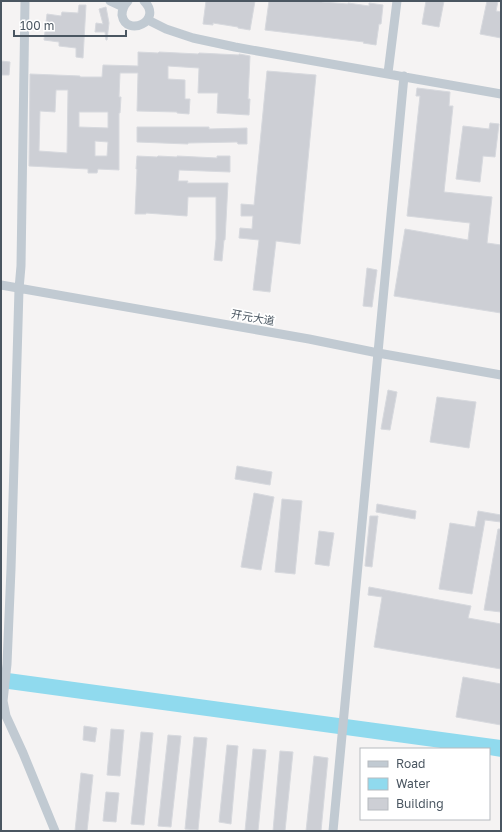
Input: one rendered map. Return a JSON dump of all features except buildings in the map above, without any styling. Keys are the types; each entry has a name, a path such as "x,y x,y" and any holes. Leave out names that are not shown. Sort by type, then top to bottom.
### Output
{"street":[{"path":"25,1 21,266 19,289 11,569 7,664 3,701 6,716 55,831"},
{"path":"110,1 126,4 122,12 123,18 130,25 135,26 140,26 148,20 150,15 147,4 144,1"},
{"path":"388,73 397,1"},
{"path":"148,20 166,29 193,38 501,94"},
{"path":"333,831 404,76"},
{"name":"开元大道","path":"1,285 310,339 501,375"}],"water":[{"path":"1,672 501,740 501,757 490,755 490,748 441,748 1,688"}]}
